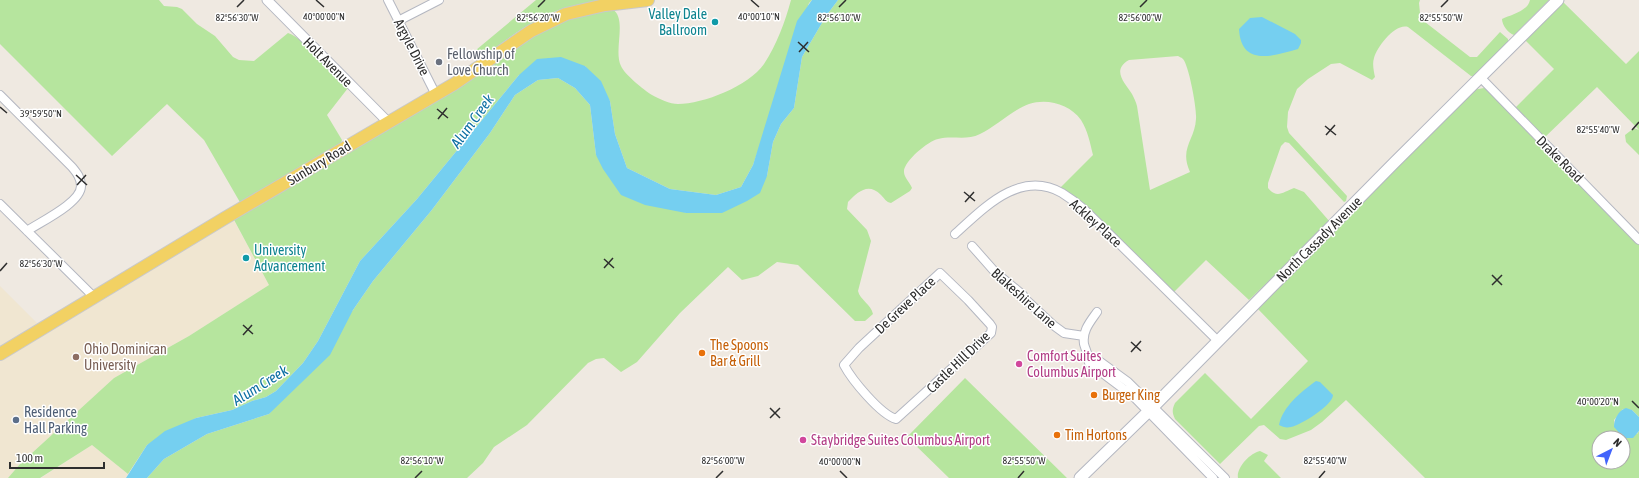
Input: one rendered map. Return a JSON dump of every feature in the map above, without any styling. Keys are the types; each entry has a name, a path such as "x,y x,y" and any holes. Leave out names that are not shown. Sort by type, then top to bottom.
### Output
{"main road":[{"name":"Sunbury Road","path":"0,354 436,95 530,31 566,14 605,5 648,0"},
{"name":"North Cassady Avenue","path":"1080,478 1150,410 1558,0"}],"street":[{"name":"Holt Avenue","path":"267,0 389,123"},
{"name":"Argyle Drive","path":"388,0 436,95"},
{"path":"398,21 439,0"},
{"name":"Drake Road","path":"1481,78 1639,240"},
{"path":"0,95 72,167 79,176 81,188 78,197 71,203 27,230"},
{"name":"Ackley Place","path":"955,234 1002,195 1024,186 1046,187 1062,193 1085,210 1218,340"},
{"path":"0,204 94,297"},
{"name":"Blakeshire Lane","path":"972,246 995,272 1023,295 1024,298 1053,325 1067,335 1084,336"},
{"name":"De Greve Place","path":"896,419 887,415 850,376 844,365 859,348 940,274 968,300"},
{"name":"Castle Hill Drive","path":"896,419 991,333 992,327 990,324 968,300"},
{"path":"1097,312 1086,328 1084,336 1084,345 1089,357 1089,363 1150,410 1223,477"},
{"path":"1150,410 1213,478"}],"shaded area":[{"name":"Ohio Dominican University","path":"231,215 269,285 189,336 114,378 20,464 8,478 0,478 0,286 37,323"},
{"path":"92,445 128,474 126,478 41,478"}],"green space":[{"path":"0,0 159,0 164,6 182,9 197,24 215,36 233,57 239,60 254,61 288,33 303,42 348,88 327,115 342,140 341,143 241,204 204,140 167,104 112,156 0,44"},
{"path":"536,0 610,0 581,4 563,8 551,13 526,26 481,58 476,50"},
{"path":"791,0 812,0 809,3 753,165 741,187 716,195 670,189 627,168 615,134 610,101 585,66 519,75 417,199 360,261 318,341 303,363 276,391 266,397 252,401 232,410 196,418 147,445 128,474 92,445 40,478 8,478 20,464 114,378 189,336 269,285 233,218 540,31 565,19 612,9 617,13 619,19 620,27 618,52 623,69 635,82 652,95 668,102 678,104 700,101 725,92 748,80 757,72 764,64 777,41"},
{"path":"838,0 1420,0 1420,13 1425,22 1470,57 1477,57 1500,32 1508,39 1508,42 1475,76 1471,76 1408,27 1403,27 1392,32 1376,53 1373,60 1375,77 1372,80 1340,63 1331,64 1308,79 1297,89 1288,112 1287,127 1289,133 1347,196 1346,201 1344,202 1289,143 1285,142 1281,146 1268,183 1268,188 1277,194 1294,188 1304,192 1330,222 1249,300 1206,260 1174,292 1080,200 1060,188 1093,155 1088,137 1081,120 1071,110 1064,106 1050,102 1036,102 1023,106 986,131 975,136 964,138 943,138 928,144 917,152 907,163 905,168 905,176 912,188 910,191 891,203 872,189 859,192 848,202 847,209 867,230 871,241 858,291 870,307 873,314 865,321 855,321 798,265 777,262 758,276 742,280 728,267 680,313 637,362 621,372 604,358 596,359 588,363 527,425 494,447 483,463 467,478 147,478 164,459 207,434 269,414 353,310 373,281 431,211 490,133 515,95 538,80 558,78 575,88 590,105 596,155 686,213 767,176 773,142 781,124 794,108 802,57 826,16","holes":["1178,56 1183,59 1188,70 1195,106 1195,126 1188,144 1186,157 1190,172 1150,190 1136,102 1123,81 1120,72 1121,68 1129,60"]},
{"path":"1530,0 1549,0 1514,35 1504,26 1502,19 1523,10 1529,4"},
{"path":"1562,1 1626,64 1639,51 1639,130 1597,87 1544,138 1515,108 1554,69 1524,39"},
{"path":"1484,88 1489,91 1639,243 1639,417 1632,410 1623,409 1614,420 1615,427 1624,430 1591,430 1591,470 1631,470 1631,432 1637,434 1639,431 1639,478 1425,478 1346,400 1311,430 1286,440 1280,439 1264,425 1259,426 1220,464 1175,419 1173,415 1173,407 1175,403 1205,373 1251,419 1308,361 1258,309 1473,90"},
{"path":"1634,128 1639,130 1639,155 1626,142 1625,135"},
{"path":"965,378 1067,478 949,478 907,437"},
{"path":"1260,451 1268,455 1264,461 1281,478 1238,478 1239,470 1244,462 1256,452"}],"water":[{"path":"812,0 838,0 826,16 802,57 794,108 781,124 773,142 767,176 760,193 722,213 686,213 645,205 621,195 603,169 596,155 590,105 575,88 558,78 538,80 515,95 490,133 431,211 373,281 353,310 330,355 269,414 207,434 164,459 147,478 126,478 147,445 165,431 196,418 232,410 252,401 266,397 276,391 303,363 318,341 360,261 417,199 519,75 537,59 561,57 585,66 601,81 610,101 615,134 627,168 670,189 716,195 741,187 753,165 797,21"},
{"path":"1262,17 1295,34 1301,40 1298,49 1269,56 1260,56 1252,54 1246,49 1241,41 1239,29 1250,18"},
{"path":"1316,381 1320,382 1333,395 1328,404 1309,419 1296,425 1291,427 1283,427 1279,425 1284,412 1293,400"},
{"path":"1626,408 1632,410 1639,417 1639,431 1633,438 1631,438 1631,430 1617,430 1614,427 1617,416"}],"place":[{"name":"Valley Dale Ballroom","path":"715,22"},
{"name":"Fellowship of Love Church","path":"439,62"},
{"name":"University Advancement","path":"246,258"},
{"name":"The Spoons Bar & Grill","path":"702,353"},
{"name":"Ohio Dominican University","path":"76,357"},
{"name":"Comfort Suites Columbus Airport","path":"1019,364"},
{"name":"Burger King","path":"1094,395"},
{"name":"Residence Hall Parking","path":"16,420"},
{"name":"Tim Hortons","path":"1057,435"},
{"name":"Staybridge Suites Columbus Airport","path":"803,440"}],"water label":[{"name":"Alum Creek","path":"472,121"},
{"name":"Alum Creek","path":"260,385"}]}
